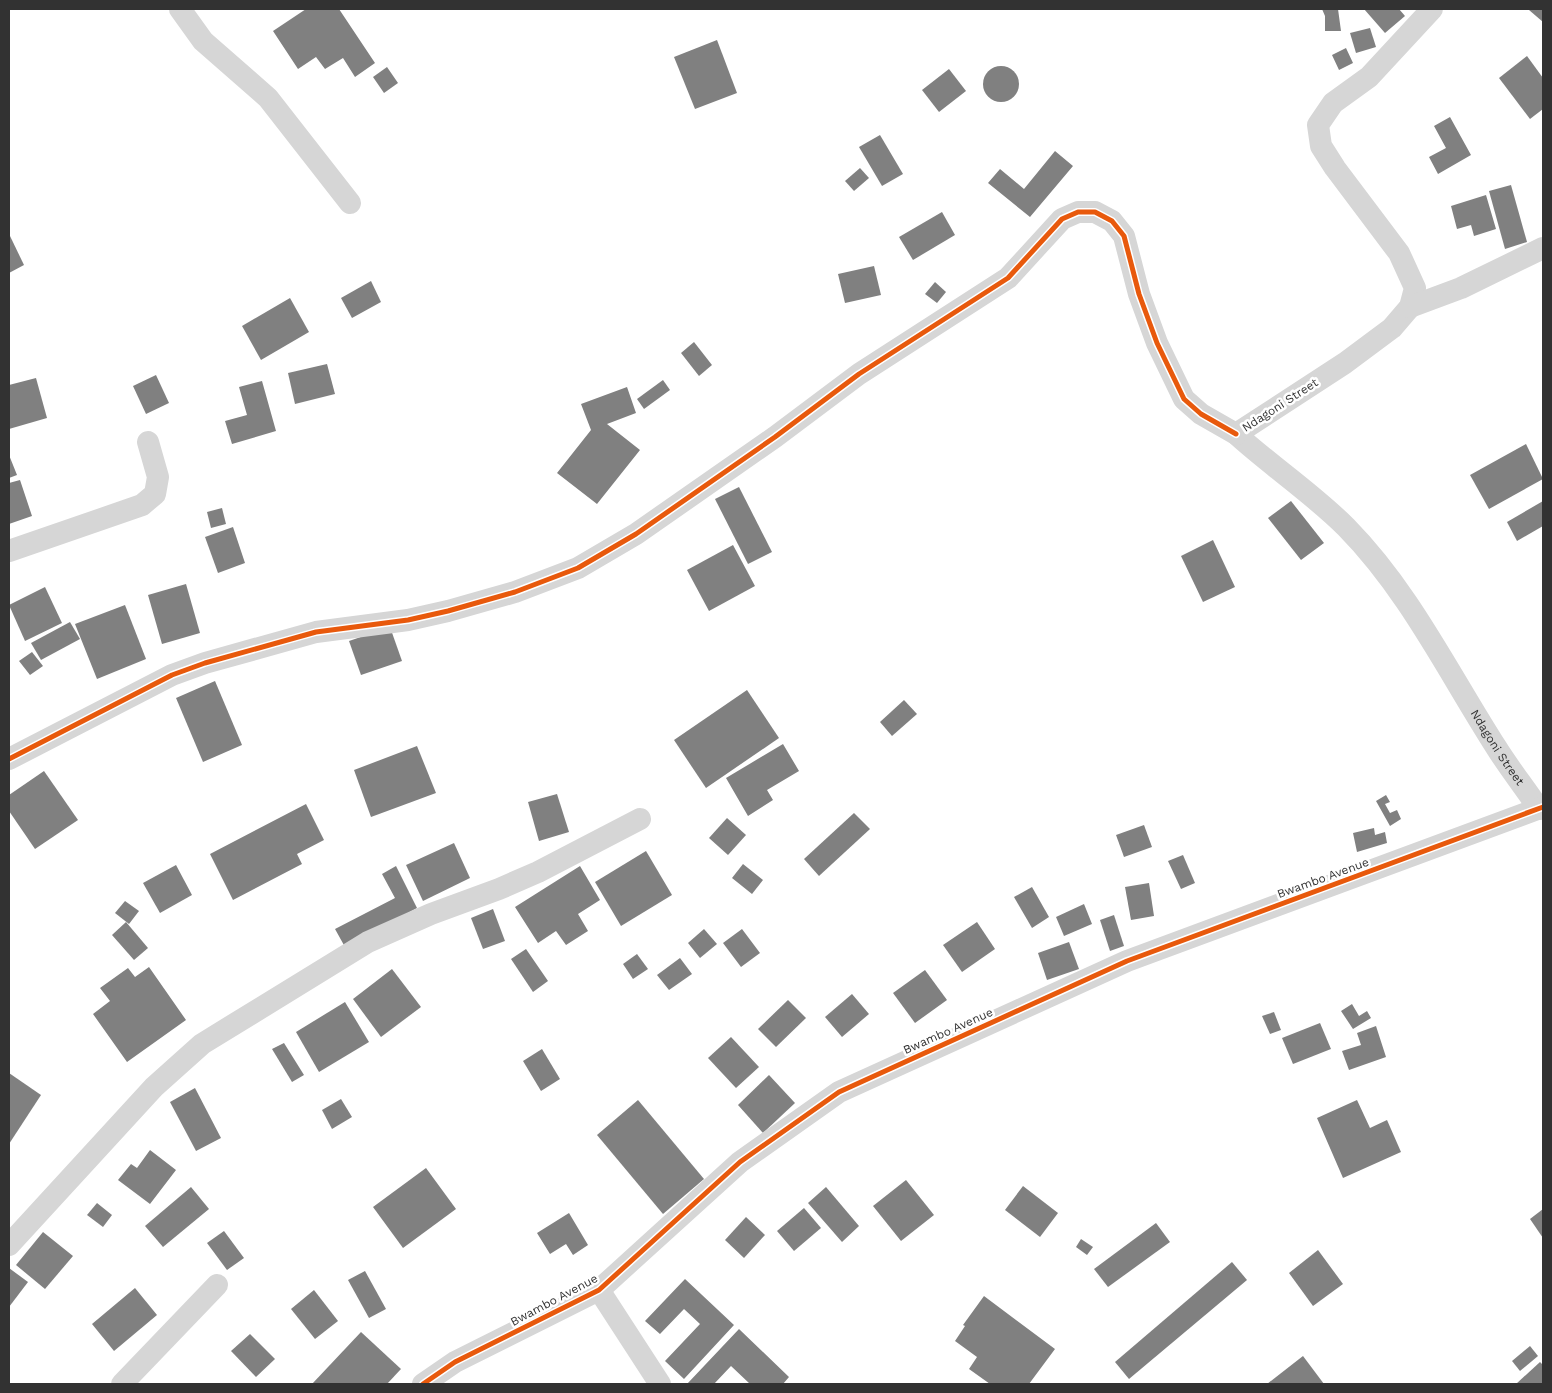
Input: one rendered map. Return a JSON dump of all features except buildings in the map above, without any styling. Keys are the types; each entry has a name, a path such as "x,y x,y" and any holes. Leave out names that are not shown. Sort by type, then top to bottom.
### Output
{"street":[{"path":"180,9 203,41 268,98 350,204"},
{"path":"1410,307 1415,288 1409,270 1399,253 1335,168 1321,146 1318,125 1333,103 1369,77 1432,9"},
{"path":"9,759 172,675 205,663 316,632 408,620 448,611 515,592 578,568 636,534 775,437 859,374 1008,278 1062,219 1078,212 1095,212 1112,221 1124,236 1139,294 1157,343 1184,399 1201,414 1236,434"},
{"path":"1410,307 1461,288 1543,248"},
{"name":"Ndagoni Street","path":"1410,307 1392,328 1345,363 1236,434 1294,481 1346,528 1393,584 1426,630 1496,747 1541,808"},
{"path":"9,551 142,505 155,494 158,477 148,442"},
{"name":"Bwambo Avenue","path":"423,1384 455,1362 599,1290 740,1162 839,1092 1127,960 1541,808"},
{"path":"9,1246 154,1087 202,1044 368,942 431,914 499,889 538,872 640,819"},
{"path":"122,1384 217,1285"},
{"path":"599,1290 660,1384"}],"cycle path":[{"path":"9,759 172,675 205,663 316,632 408,620 448,611 515,592 578,568 636,534 775,437 859,374 1008,278 1062,219 1078,212 1095,212 1112,221 1124,236 1139,294 1157,343 1184,399 1201,414 1236,434"},
{"path":"423,1384 455,1362 599,1290 740,1162 839,1092 1127,961 1543,807"}]}
